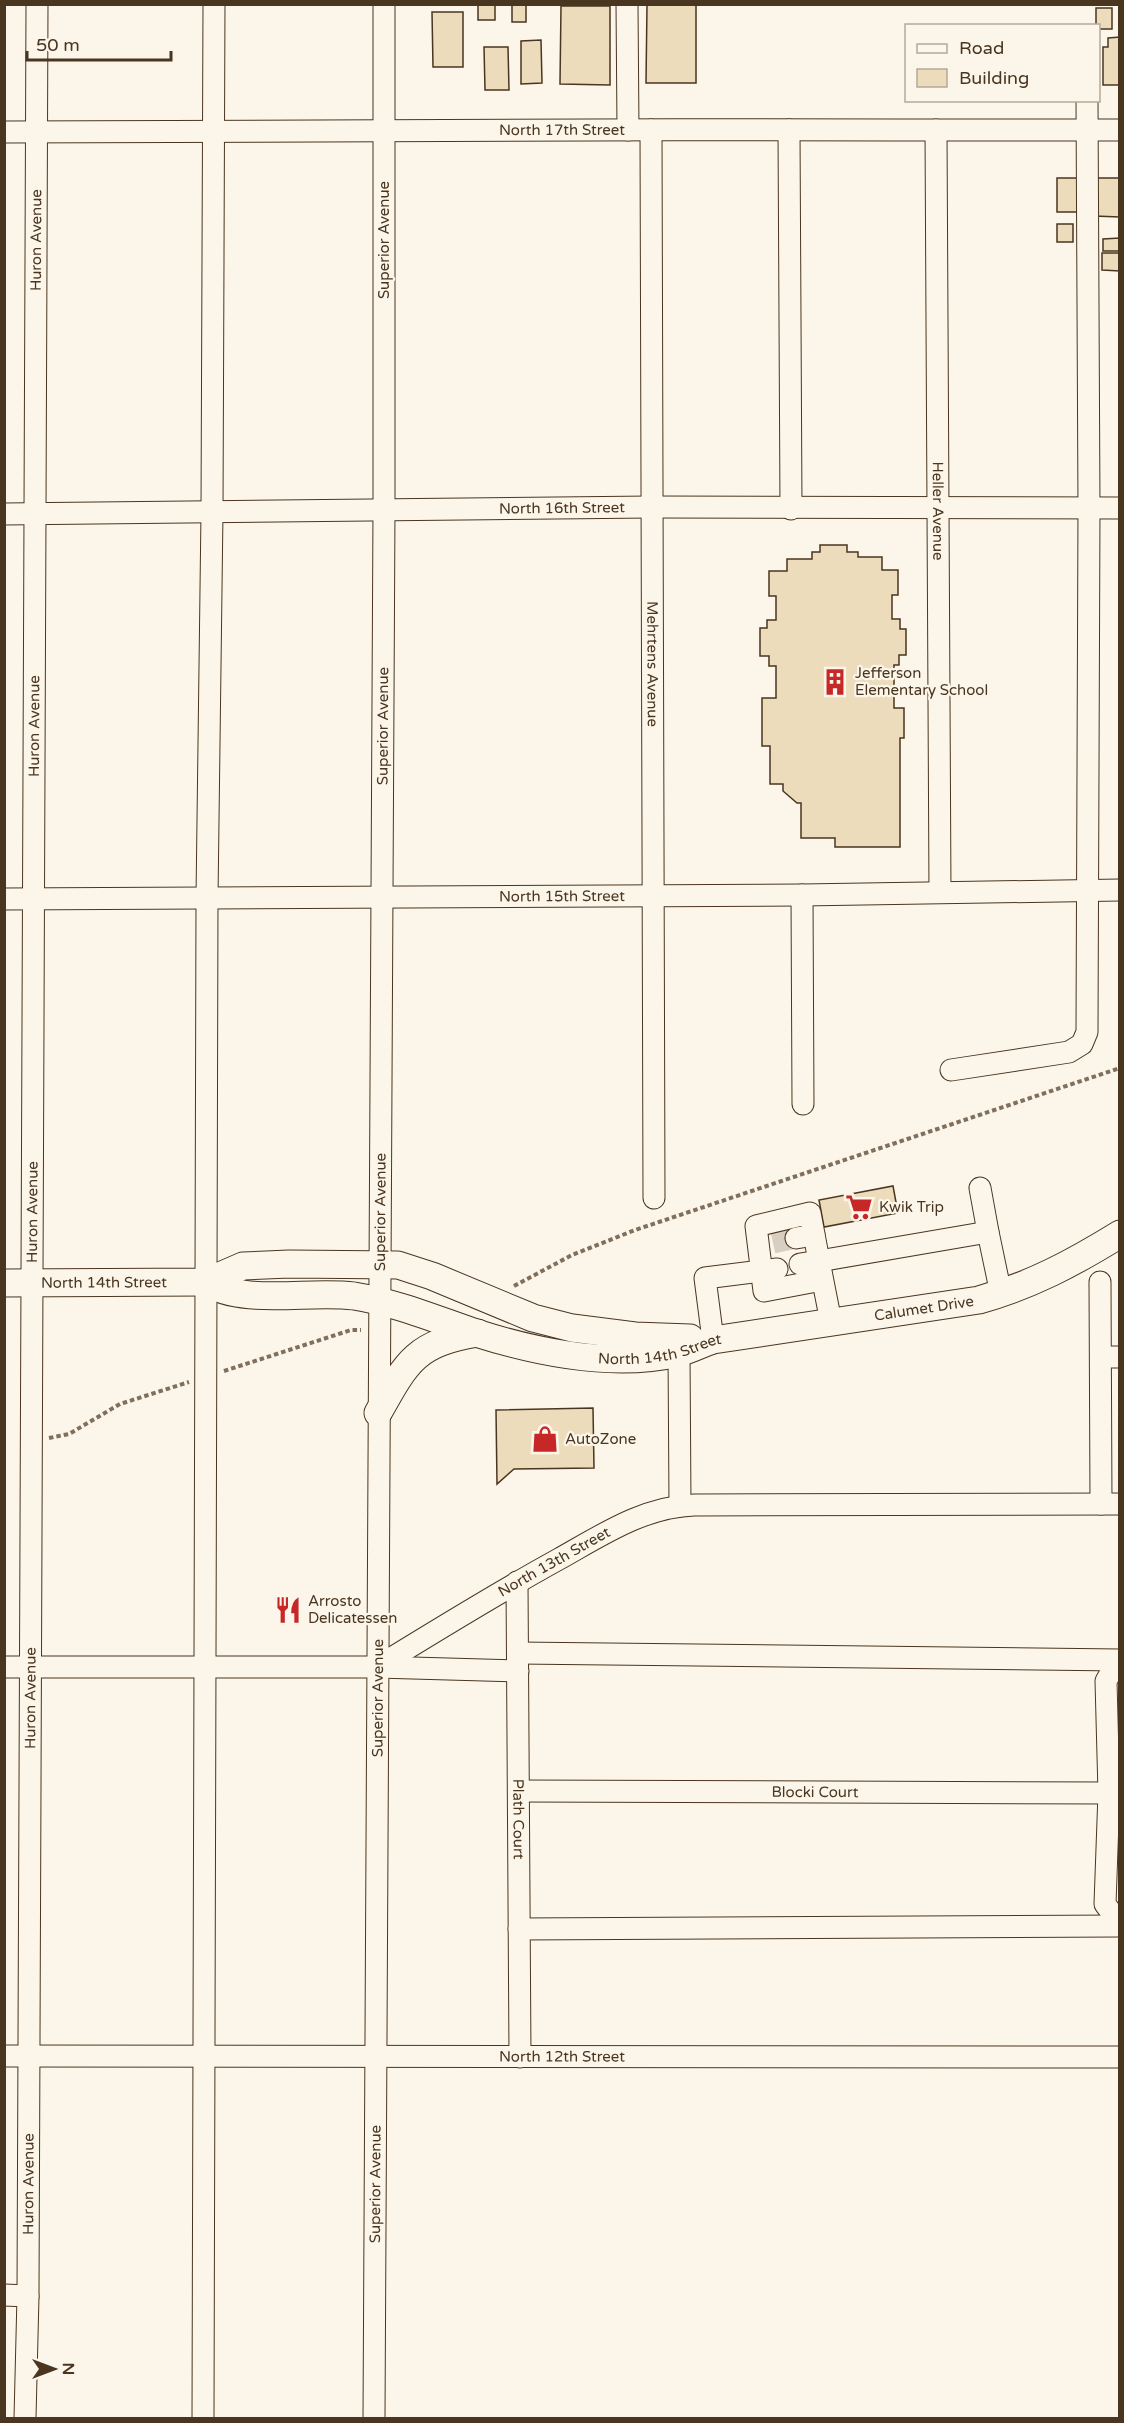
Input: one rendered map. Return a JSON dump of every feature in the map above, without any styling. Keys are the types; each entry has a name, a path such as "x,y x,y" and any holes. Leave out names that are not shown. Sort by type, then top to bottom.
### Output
{"main road":[{"name":"Calumet Drive","path":"712,1340 979,1300 1046,1277 1119,1234"},
{"name":"North 14th Street","path":"4,1282 206,1282 243,1266 398,1265 432,1276 533,1318 572,1328 634,1336 712,1340"},
{"name":"North 14th Street","path":"206,1282 214,1287 257,1296 328,1294 379,1300 478,1333 570,1355 604,1359 679,1352 712,1340"},
{"path":"378,1413 394,1383 413,1358 440,1342 478,1333"}],"street":[{"name":"Huron Avenue","path":"25,2418 28,2296 37,4"},
{"path":"202,2418 207,898 212,512 214,4"},
{"name":"Superior Avenue","path":"374,2418 384,509 384,4"},
{"path":"627,4 627,130"},
{"path":"951,1071 1073,1051 1082,1044 1087,1032 1089,508 1087,102"},
{"name":"North 17th Street","path":"4,132 214,129 385,132 1119,130"},
{"name":"Mehrtens Avenue","path":"651,130 654,1198"},
{"path":"789,130 790,509"},
{"name":"Heller Avenue","path":"936,130 940,892"},
{"name":"North 16th Street","path":"4,514 651,507 1119,508"},
{"name":"North 15th Street","path":"4,898 802,895 1119,890"},
{"path":"802,895 803,1104"},
{"path":"980,1188 1001,1294"},
{"path":"831,1322 814,1268 805,1237 810,1213 756,1226 766,1244 770,1270 764,1291 814,1268 988,1232"},
{"path":"712,1340 705,1278 770,1270"},
{"path":"1100,1282 1110,1357 1110,1504"},
{"path":"679,1352 680,1506"},
{"name":"North 13th Street","path":"377,1667 517,1582 634,1518 680,1506 1110,1504"},
{"name":"Plath Court","path":"517,1582 520,2056"},
{"path":"4,1667 377,1667 518,1662 1119,1662"},
{"path":"1119,1662 1106,1681 1109,1793 1106,1904 1119,1925"},
{"name":"Blocki Court","path":"519,1791 1109,1793"},
{"path":"519,1929 1119,1925"},
{"name":"North 12th Street","path":"4,2056 1119,2057"},
{"path":"4,2295 28,2296"}],"path":[{"path":"506,1290 572,1255 635,1230 1119,1068"}],"building":[{"path":"478,4 495,4 495,20 478,20"},
{"path":"512,4 526,4 526,22 512,22"},
{"path":"647,5 696,5 696,83 646,83"},
{"path":"561,6 610,6 610,85 560,84"},
{"path":"1096,8 1112,8 1112,29 1100,29 1100,24 1096,24"},
{"path":"432,12 463,12 463,67 433,67"},
{"path":"1120,37 1120,85 1103,85 1103,47 1108,47 1108,38"},
{"path":"541,40 542,83 521,84 521,41"},
{"path":"484,47 508,47 509,90 485,90"},
{"path":"1057,178 1079,178 1080,212 1057,212"},
{"path":"1095,178 1120,178 1120,217 1094,216"},
{"path":"1057,224 1073,224 1073,242 1057,242"},
{"path":"1120,238 1120,251 1103,251 1103,239"},
{"path":"1102,253 1120,253 1120,271 1102,270"},
{"name":"Jefferson Elementary School","path":"820,545 847,545 847,552 858,552 858,557 882,557 882,570 898,570 898,595 892,595 892,619 900,619 900,629 906,629 906,655 899,655 899,665 894,665 894,708 904,708 904,738 900,738 900,847 835,847 835,838 801,838 801,803 797,803 783,791 783,784 770,784 770,746 762,746 762,698 776,698 776,666 769,666 769,656 760,656 760,628 767,628 767,620 776,620 776,596 769,596 769,571 787,571 787,559 812,559 812,552 820,552"},
{"name":"Kwik Trip","path":"893,1186 898,1213 824,1227 819,1200"},
{"name":"AutoZone","path":"593,1408 594,1468 514,1469 497,1484 496,1410"}],"tunnel":[{"path":"773,1243 796,1238"}],"place":[{"name":"Jefferson Elementary School","path":"835,682"},
{"name":"Kwik Trip","path":"859,1207"},
{"name":"AutoZone","path":"545,1439"},
{"name":"Arrosto Delicatessen","path":"288,1610"}]}
